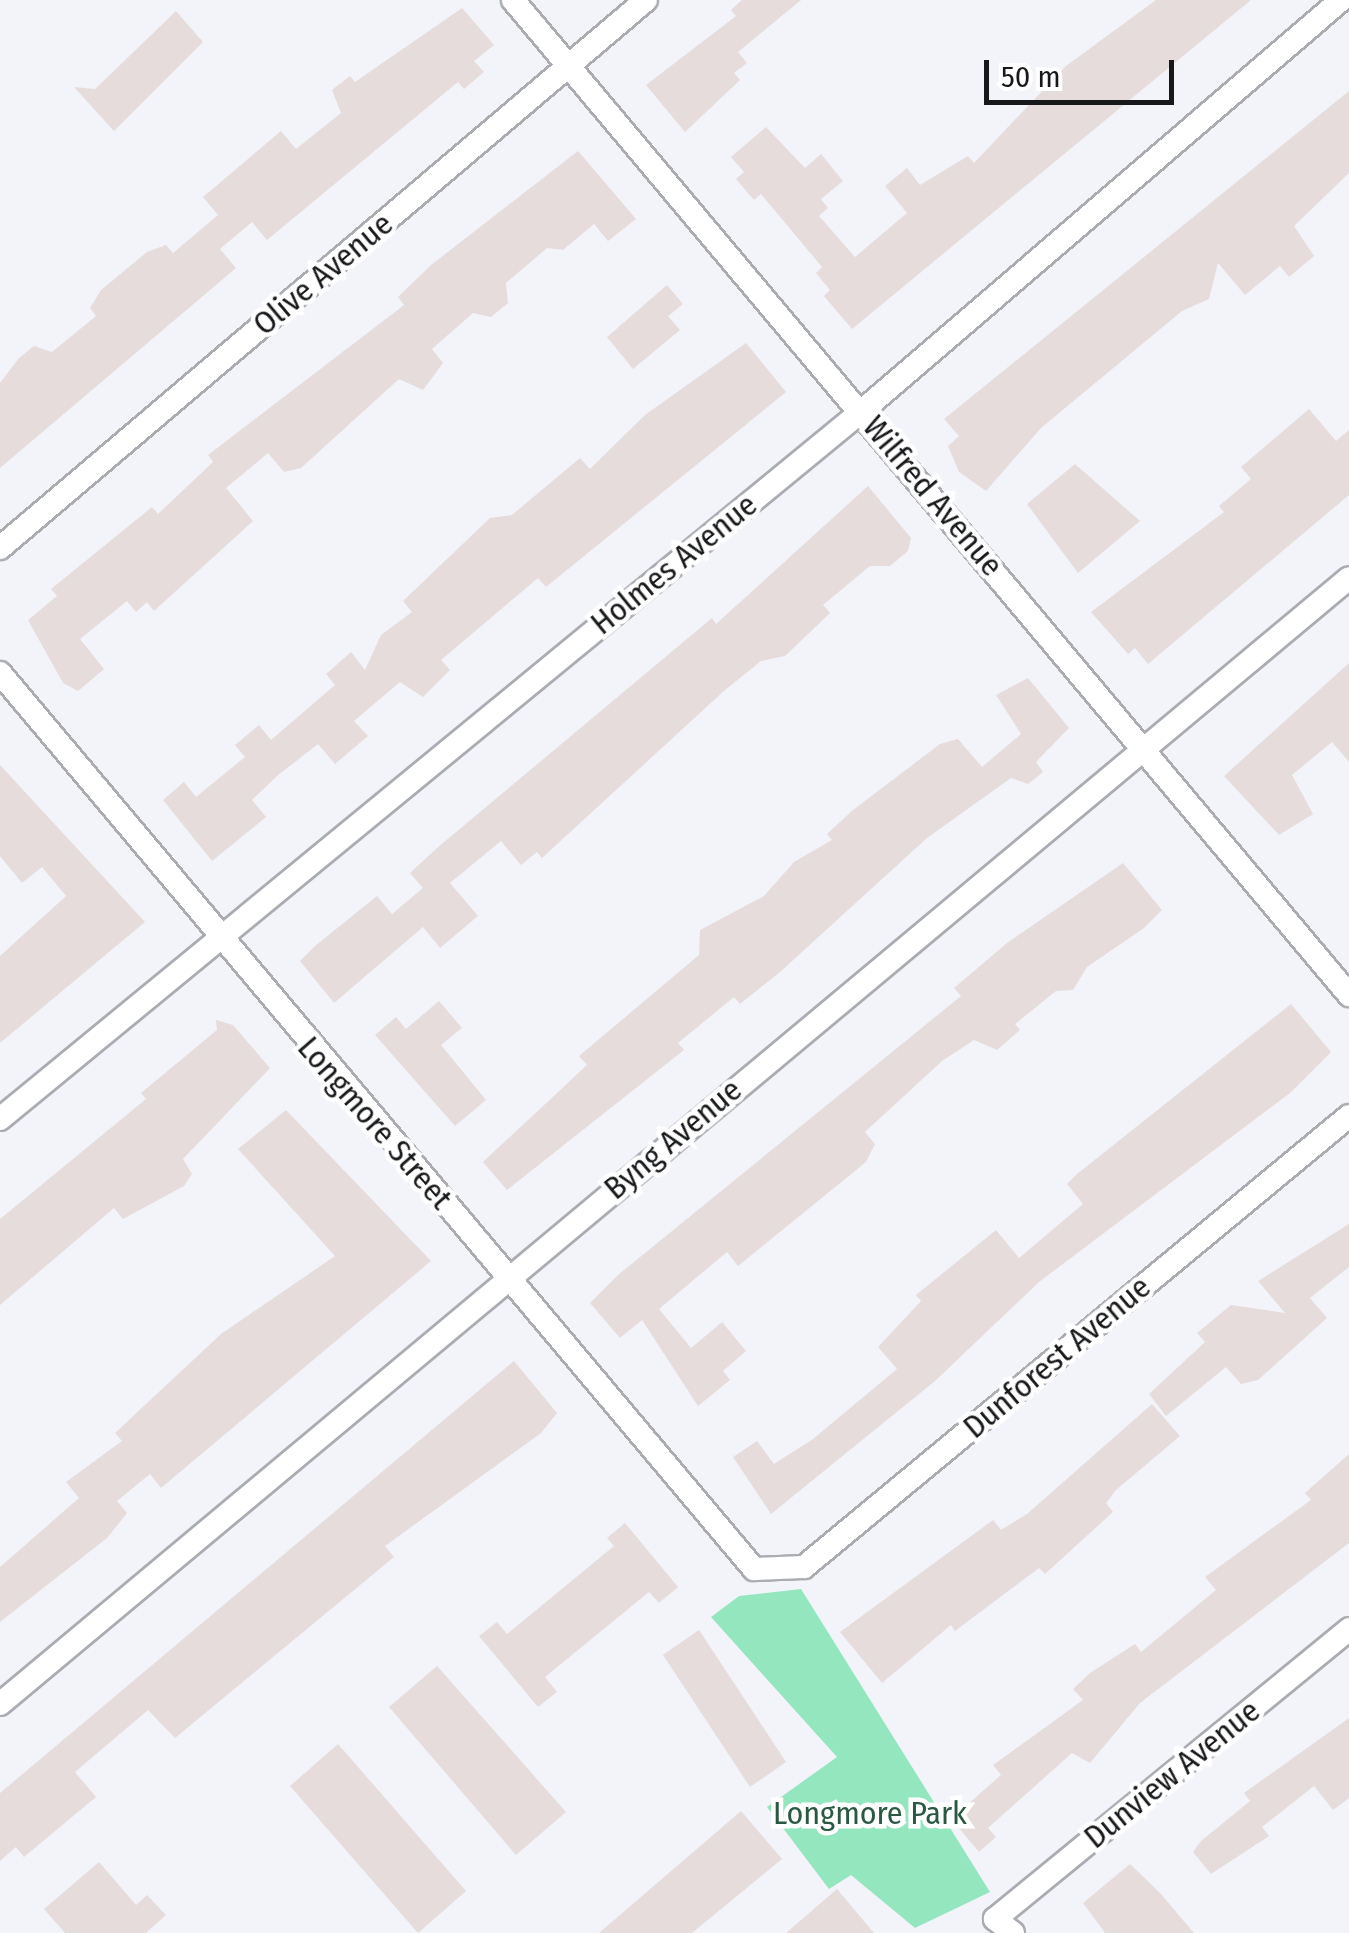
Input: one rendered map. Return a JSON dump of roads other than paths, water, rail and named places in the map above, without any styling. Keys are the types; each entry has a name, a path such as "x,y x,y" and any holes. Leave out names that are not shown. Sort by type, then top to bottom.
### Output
{"street":[{"name":"Wilfred Avenue","path":"513,0 1349,995"},
{"name":"Olive Avenue","path":"0,548 646,0"},
{"name":"Holmes Avenue","path":"0,1119 215,935 862,411 1341,0"},
{"name":"Byng Avenue","path":"0,1704 508,1276 1349,578"},
{"name":"Longmore Street","path":"0,672 215,935 754,1568"},
{"name":"Dunforest Avenue","path":"754,1568 804,1567 1349,1116"},
{"name":"Dunview Avenue","path":"1004,1926 1349,1629"}],"park label":[{"name":"Longmore Park","path":"870,1813"}]}
